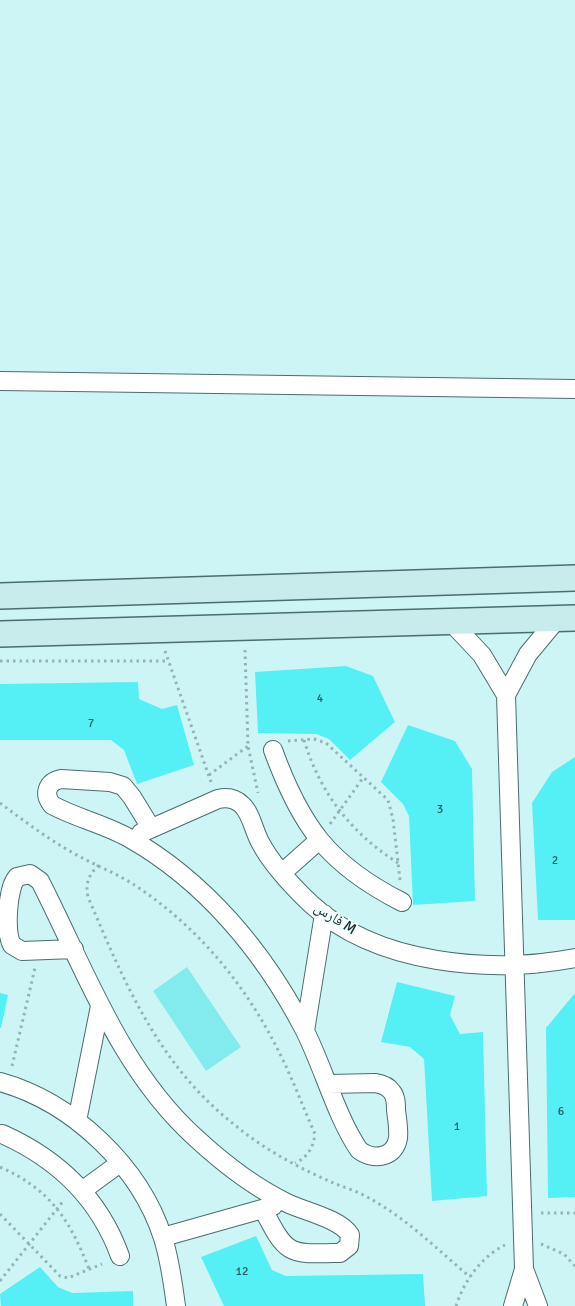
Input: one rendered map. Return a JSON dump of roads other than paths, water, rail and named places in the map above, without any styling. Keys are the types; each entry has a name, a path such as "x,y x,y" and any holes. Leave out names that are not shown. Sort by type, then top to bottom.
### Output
{"street":[{"path":"0,381 575,388"},
{"path":"0,596 575,578"},
{"path":"0,634 567,618"},
{"path":"506,695 528,654 567,618"},
{"path":"450,621 482,655 506,695 524,1242 524,1269 513,1306"},
{"path":"273,750 293,800 318,841 357,876 402,902"},
{"path":"129,838 150,828 128,791 116,783 61,779 50,784 46,794 52,805 129,838 183,876 231,922 272,974 305,1030 329,1084 359,1150 371,1157 385,1156 390,1152 395,1146 398,1133 395,1096 391,1091 381,1084 375,1083 329,1084"},
{"name":"فارس M","path":"150,828 218,799 224,798 238,801 247,810 261,843 282,873 302,895 324,914 374,942 429,959 457,964 515,965 575,958"},
{"path":"282,873 318,841"},
{"path":"74,949 16,949 9,940 11,888 13,882 23,874 36,876 40,881 74,949 100,1006 132,1062 171,1113 225,1162 286,1202 343,1226 350,1234 350,1240 345,1251 340,1254 295,1252 279,1240 263,1209"},
{"path":"305,1030 324,914"},
{"path":"76,1121 100,1006"},
{"path":"4,1083 36,1096 76,1121 120,1163 142,1194 163,1237 176,1306"},
{"path":"2,1134 46,1156 80,1187 105,1221 120,1256"},
{"path":"80,1187 120,1163"},
{"path":"163,1237 286,1202"},
{"path":"524,1269 538,1306"}]}
